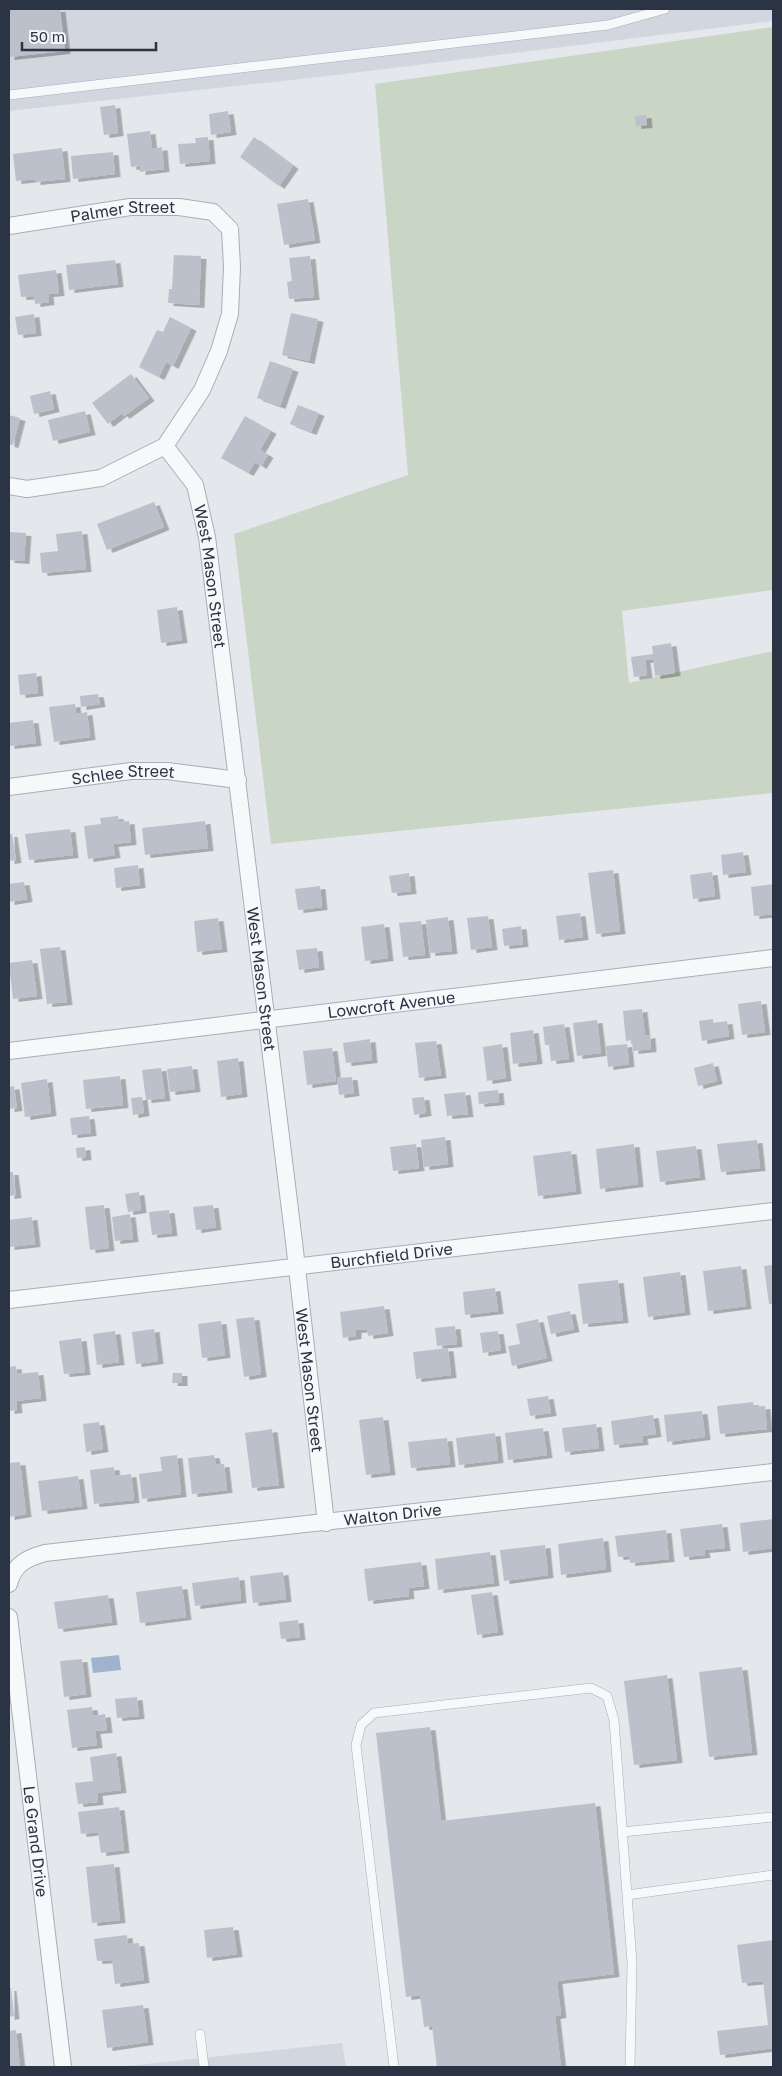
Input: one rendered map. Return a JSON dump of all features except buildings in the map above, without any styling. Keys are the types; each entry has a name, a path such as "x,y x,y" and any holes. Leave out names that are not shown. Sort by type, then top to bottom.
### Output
{"street":[{"name":"Palmer Street","path":"9,226 130,207 179,207 213,212 230,229 232,268 230,314 219,351 202,390 165,446"},
{"path":"9,486 27,489 101,478 165,446"},
{"name":"West Mason Street","path":"165,446 195,485 208,537 326,1523"},
{"name":"Schlee Street","path":"9,787 131,771 167,771 238,780"},
{"name":"Lowcroft Avenue","path":"9,1051 267,1018 773,958"},
{"name":"Burchfield Drive","path":"9,1300 773,1211"},
{"name":"Walton Drive","path":"12,1566 46,1553 773,1472"},
{"path":"9,1584 12,1566"},
{"name":"Le Grand Drive","path":"9,1617 63,2067"}],"lane":[{"path":"9,95 608,24 665,9"},
{"path":"394,2067 356,1745 361,1724 374,1713 592,1688 607,1696 614,1720 632,1962 630,2067"},
{"path":"622,1832 773,1816"},
{"path":"627,1895 773,1875"},
{"path":"200,2034 204,2067"}],"shaded area":[{"path":"9,9 773,9 773,21 336,75 9,111"},
{"path":"342,2043 346,2067 118,2067"}],"green space":[{"path":"773,27 773,590 622,611 629,683 773,651 773,793 271,844 234,534 408,475 375,84"}],"water":[{"path":"119,1655 121,1670 93,1673 91,1658"}]}
